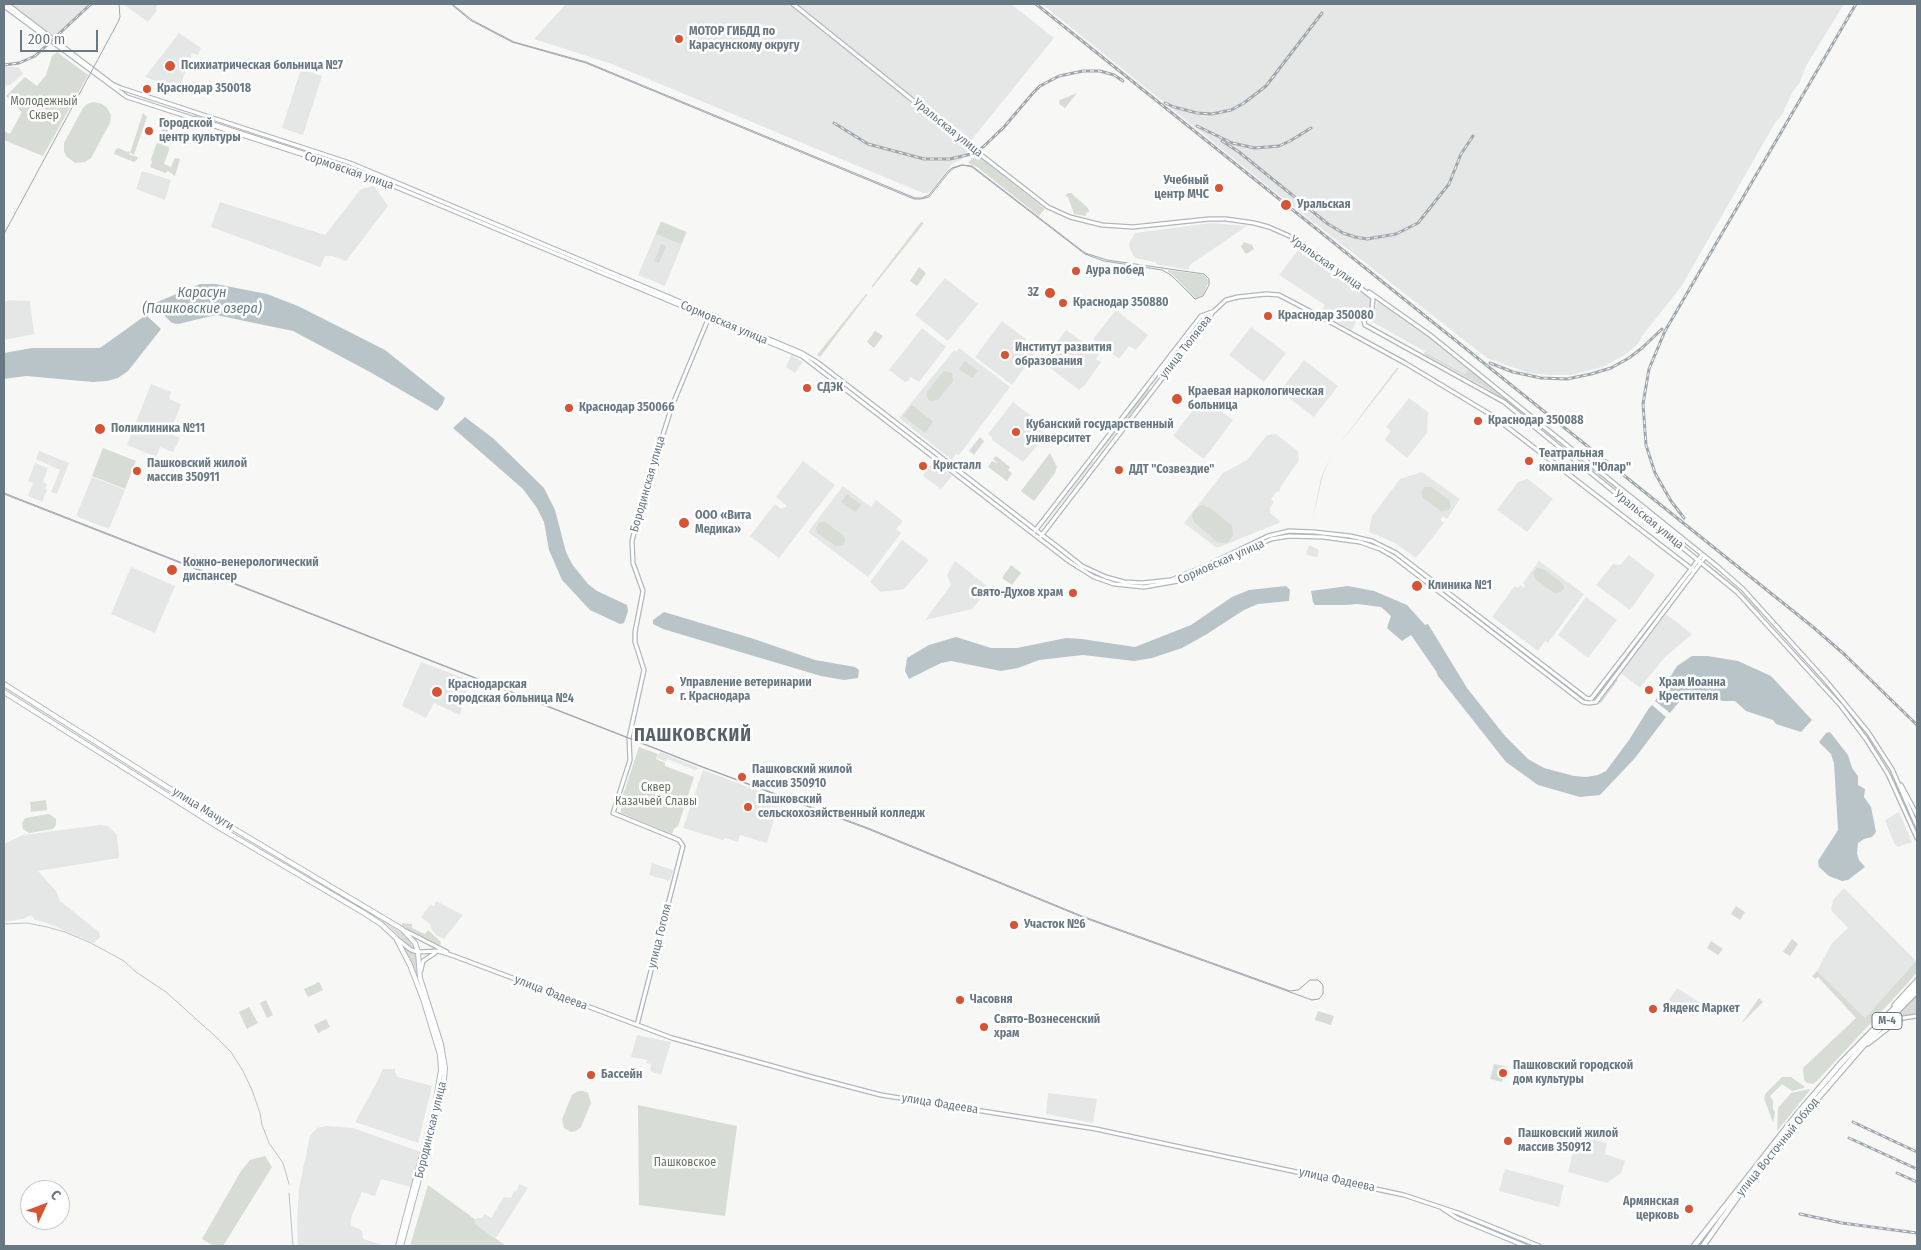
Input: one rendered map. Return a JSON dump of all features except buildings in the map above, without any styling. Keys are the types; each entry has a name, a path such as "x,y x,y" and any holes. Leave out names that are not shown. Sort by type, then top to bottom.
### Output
{"highway":[{"name":"Сормовская улица","path":"195,119 328,162"},
{"name":"М-4","path":"1886,1016 1917,985"},
{"name":"М-4","path":"1858,1051 1917,991"},
{"name":"улица Восточный Обход","path":"1694,1246 1799,1112 1886,1016"},
{"name":"улица Восточный Обход","path":"1703,1246 1741,1192 1858,1051"}],"main road":[{"name":"Уральская улица","path":"794,4 1048,207 1102,226 1133,227 1218,219 1242,221 1264,226 1301,243 1374,297 1430,335 1743,589 1832,688 1868,732 1894,774 1917,826"},
{"name":"Сормовская улица","path":"5,5 126,97 195,119"},
{"name":"Сормовская улица","path":"5,5 112,84 121,88 350,163 709,315"},
{"name":"Сормовская улица","path":"328,162 360,172 802,353 1085,572 1114,584 1144,587 1182,578 1271,539 1296,535 1371,545 1414,572 1588,701 1598,691 1691,569"},
{"name":"Уральская улица","path":"1213,312 1226,300 1238,296 1274,294 1328,321 1405,363 1493,416 1691,569"},
{"name":"Уральская улица","path":"1374,297 1372,308 1364,321 1366,325 1486,391 1517,412 1737,592 1840,706 1864,736 1888,774 1917,838"},
{"name":"улица Тюляева","path":"1035,532 1196,322 1201,316 1213,312"},
{"name":"улица Тюляева","path":"1040,536 1213,312"},
{"name":"Бородинская улица","path":"683,846 679,840 612,813 630,760 629,738 644,670 637,650 635,632 642,591 633,563 634,533 642,501 672,406 709,315"},
{"path":"1196,322 1201,326"},
{"path":"1517,412 1520,408"},
{"name":"Сормовская улица","path":"1182,578 1268,536 1296,530 1350,536 1372,541 1396,553 1504,638"},
{"path":"1691,569 1704,556"},
{"path":"1691,569 1700,561"},
{"path":"1414,572 1417,568"},
{"name":"улица Мачуги","path":"4,684 217,818 405,931"},
{"name":"улица Мачуги","path":"4,692 218,827 382,924 396,938"},
{"path":"126,768 125,764 129,762"},
{"path":"1894,774 1917,815"},
{"name":"улица Гоголя","path":"637,1025 683,846"},
{"path":"306,878 309,876 307,872"},
{"path":"343,900 342,896 346,896"},
{"name":"Бородинская улица","path":"400,1246 436,1118 444,1076 444,1054 420,978 418,952 405,931"},
{"path":"405,931 454,956"},
{"name":"Бородинская улица","path":"396,938 410,965 423,999 440,1054 441,1070 435,1106 400,1246"},
{"path":"396,938 412,950 418,952 438,951 454,956"},
{"path":"420,978 423,961 438,951"},
{"name":"улица Фадеева","path":"454,956 672,1038 881,1095 1096,1129 1361,1185 1438,1206 1540,1246"},
{"path":"1886,1016 1917,980"},
{"path":"1858,1051 1896,1022 1903,1018 1917,1016"},
{"name":"улица Фадеева","path":"1438,1206 1457,1218 1526,1246"},
{"path":"1494,1233 1497,1231 1496,1228"}],"shaded area":[{"path":"10,4 89,4 54,37"},
{"path":"123,4 159,4 148,22"},
{"path":"566,4 789,4 967,147 969,151 962,159 952,164 932,190 928,193 923,193 612,64 534,39"},
{"path":"798,4 1011,4 1054,38 969,143"},
{"path":"1042,4 1844,4 1806,66 1800,82 1792,93 1783,113 1775,123 1681,287 1642,336 1638,344 1626,354 1605,366 1572,375 1551,375 1528,373 1487,358 1285,200"},
{"name":"Психиатрическая больница №7","path":"179,33 201,48 198,55 192,53 179,89 145,77"},
{"path":"4,67 19,67 23,74 10,85 4,86"},
{"path":"301,69 322,76 303,135 282,128"},
{"path":"142,171 171,180 165,200 136,189"},
{"path":"374,186 388,206 346,261 333,256 325,256 320,267 211,227 220,202 325,235 361,189"},
{"path":"661,221 687,232 665,286 638,275"},
{"path":"1211,223 1247,226 1194,262 1189,266 1189,270 1158,265 1155,262 1135,258 1130,249 1129,243 1135,233"},
{"path":"1301,246 1371,300 1371,308 1366,315 1356,322 1352,330 1320,312 1325,305 1279,275"},
{"path":"945,278 978,304 948,341 915,315"},
{"path":"10,300 30,301 34,334 4,340 4,302"},
{"path":"1378,300 1424,332 1469,368 1465,374 1369,320"},
{"path":"1116,310 1148,335 1136,350 1129,346 1119,359 1093,339"},
{"name":"Институт развития образования","path":"1002,321 1026,339 1023,343 1036,352 1012,385 975,357"},
{"path":"1251,327 1286,353 1264,382 1229,355"},
{"path":"922,328 946,347 919,382 911,377 905,382 889,370"},
{"path":"1066,330 1099,354 1096,359 1101,362 1085,385 1079,390 1042,362"},
{"path":"959,348 1010,387 959,455 956,454 952,460 899,418 954,350 956,352"},
{"path":"791,355 803,362 795,373 786,367"},
{"path":"1304,360 1338,386 1314,417 1280,391"},
{"path":"151,384 171,392 169,399 181,404 172,427 175,429 173,435 180,438 173,452 160,447 156,457 127,445"},
{"path":"1202,398 1233,420 1204,459 1173,436"},
{"path":"1409,398 1428,412 1427,433 1407,458 1385,440 1391,431 1386,427"},
{"name":"Кубанский государственный университет","path":"1013,402 1044,426 1041,430 1044,433 1042,436 1044,438 1023,462 992,440 992,437 988,434"},
{"path":"1276,434 1298,451 1299,460 1279,492 1277,491 1271,499 1274,502 1270,508 1270,513 1281,522 1217,548 1184,523 1223,473 1247,460 1267,435"},
{"path":"39,451 69,463 57,494 51,492 60,470 36,459"},
{"path":"803,461 835,485 779,558 750,536 775,504 781,509 787,506 776,497"},
{"path":"933,462 952,476 941,489 923,476"},
{"path":"35,463 48,468 43,482 47,484 45,489 47,490 42,502 28,496 33,483 28,481"},
{"path":"1422,472 1460,499 1447,519 1443,516 1440,520 1444,523 1416,558 1395,543 1369,532 1372,516 1400,479"},
{"path":"92,477 125,490 109,529 76,516"},
{"path":"1528,479 1553,499 1527,532 1497,510 1518,482"},
{"path":"843,486 871,507 876,500 903,521 896,529 901,533 868,577 808,532"},
{"path":"902,540 929,560 904,589 881,592 870,582"},
{"path":"1309,545 1319,550 1317,557 1306,555"},
{"path":"1629,555 1655,575 1630,610 1596,585 1613,564 1620,565"},
{"path":"955,561 990,588 972,609 925,620 951,585 947,575"},
{"path":"1539,561 1584,594 1548,643 1545,641 1538,651 1492,617 1515,586 1518,588 1520,585 1524,588 1525,585 1523,583"},
{"path":"131,567 175,586 155,633 111,614"},
{"path":"1586,597 1617,620 1588,658 1558,635"},
{"path":"1666,614 1692,634 1664,658 1640,688 1621,673"},
{"name":"Краснодарская городская больница №4","path":"421,662 469,680 460,715 434,703 426,718 402,706"},
{"path":"660,752 698,769 695,770 667,759 666,762 657,758"},
{"name":"Пашковский сельскохозяйственный колледж","path":"703,770 780,799 767,843 740,835 738,842 725,838 723,840 683,828"},
{"path":"1899,812 1912,842 1898,847 1894,843 1885,820"},
{"path":"100,825 108,826 117,835 119,858 38,871 56,891 60,901 99,932 100,937 94,943 47,923 35,920 31,915 23,919 4,922 4,844 23,835"},
{"path":"652,863 673,870 670,881 649,875"},
{"path":"1844,888 1916,961 1865,1018 1817,971 1832,943 1848,928 1831,910 1833,900"},
{"path":"436,901 463,915 444,939 436,935 430,927 431,925 421,917 431,904 434,907"},
{"path":"1677,988 1702,1004 1694,1016 1672,1008 1662,1010"},
{"path":"637,1035 671,1042 661,1075 650,1071 651,1064 646,1063 647,1060 631,1057"},
{"path":"383,1069 395,1069 398,1077 432,1086 418,1143 355,1122"},
{"path":"1048,1093 1097,1099 1093,1123 1046,1114"},
{"path":"326,1126 353,1128 421,1152 411,1187 381,1179 375,1196 362,1192 351,1218 351,1225 362,1231 363,1239 386,1246 298,1246 299,1188 310,1136 317,1128"},
{"path":"1582,1137 1607,1143 1605,1154 1625,1161 1621,1173 1607,1183 1568,1172 1574,1148 1580,1144"},
{"path":"1505,1169 1564,1185 1559,1207 1499,1191"},
{"path":"519,1184 528,1188 496,1238 474,1223 477,1218 482,1218 485,1214 491,1218 504,1197 511,1198"}],"green space":[{"name":"Молодежный Сквер","path":"57,52 88,75 43,156 4,140 4,131 10,134 22,112 6,96 25,77 37,86 46,75 52,56"},
{"path":"1077,93 1065,108 1059,104 1060,100"},
{"path":"94,102 102,104 107,108 111,115 110,123 91,158 85,162 75,163 66,156 64,143 83,108 87,104"},
{"path":"143,113 147,117 134,155 130,153"},
{"path":"173,118 179,120 174,126 170,126 164,145 169,147 169,150 164,164 171,167 175,158 180,159 175,176 168,171 165,173 150,167 164,123"},
{"path":"119,148 127,152 129,151 130,155 138,157 137,160 134,162 114,154 116,149"},
{"path":"974,156 980,157 1045,209 1039,216 977,167 968,163"},
{"path":"1071,193 1088,208 1089,212 1086,213 1086,216 1074,214 1068,197 1065,196"},
{"path":"661,222 686,232 681,244 656,234"},
{"path":"921,222 924,223 872,288 872,286"},
{"path":"1244,242 1252,245 1254,249 1246,254 1241,247"},
{"path":"661,244 666,246 659,263 654,261"},
{"path":"919,267 926,273 917,286 910,281"},
{"path":"1168,270 1204,275 1209,281 1203,295 1196,298 1193,296"},
{"path":"867,293 820,357 817,355"},
{"path":"1192,329 1195,330 1152,385 1152,383"},
{"path":"875,331 883,336 874,348 867,342"},
{"path":"1425,352 1465,374 1469,368 1518,408 1516,409 1488,389 1424,354"},
{"path":"965,361 978,371 972,378 959,369"},
{"path":"1397,368 1399,368 1338,446 1371,402"},
{"path":"945,371 952,373 953,381 938,400 930,401 927,397 927,392"},
{"path":"1148,388 1150,390 1097,456 1097,455"},
{"path":"912,405 933,422 925,433 903,416"},
{"path":"980,437 984,441 974,455 969,451"},
{"path":"1556,439 1619,489 1619,490 1617,490"},
{"path":"103,448 136,461 125,489 92,476"},
{"path":"1050,453 1057,467 1055,473 1034,501 1021,491"},
{"path":"996,456 1010,467 1008,470 1012,473 1007,481 988,467 992,461 999,464 993,459"},
{"path":"1331,456 1322,478 1312,523 1321,478"},
{"path":"1094,461 1044,526 1043,527 1092,462"},
{"path":"1425,487 1431,487 1449,500 1451,506 1449,510 1441,511 1423,498 1421,491"},
{"path":"1621,491 1668,529 1668,530 1620,493"},
{"path":"847,494 861,505 855,512 841,502"},
{"path":"1203,505 1210,508 1232,526 1233,535 1228,542 1217,542 1194,522 1193,512"},
{"path":"820,522 825,522 844,536 845,541 843,545 836,546 817,533 816,528"},
{"path":"1705,562 1736,587 1761,612 1760,613"},
{"path":"1011,565 1021,573 1012,585 1002,578"},
{"path":"1537,568 1543,569 1562,583 1564,588 1561,592 1554,593 1535,579 1533,573"},
{"path":"1661,612 1617,670 1617,669"},
{"path":"1507,639 1583,698 1583,699 1505,640"},
{"path":"1616,678 1618,680 1601,703 1596,704"},
{"name":"Сквер Казачьей Славы","path":"639,747 658,754 656,759 665,763 665,766 694,777 678,826 672,834 621,813 621,801"},
{"path":"46,800 47,810 31,812 30,802"},
{"path":"49,814 56,819 56,825 53,829 29,833 23,829 22,823 25,818"},
{"path":"1736,906 1745,912 1740,920 1731,914"},
{"path":"373,914 406,936 415,949 408,945 389,926"},
{"path":"402,923 412,924 412,928 425,934 428,930 441,942 440,945 402,926"},
{"path":"1792,939 1798,944 1790,956 1783,952"},
{"path":"1711,941 1723,949 1718,955 1707,948"},
{"path":"403,947 417,954 418,979 412,966"},
{"path":"1916,961 1917,972 1907,984 1817,1081 1813,1084 1807,1083 1804,1080 1803,1068 1856,1018 1818,977 1815,979 1812,976 1817,971 1865,1018"},
{"path":"319,982 323,990 308,997 304,989"},
{"path":"1917,995 1917,1014 1904,1016 1888,1024"},
{"path":"1759,998 1763,1002 1743,1022 1743,1021"},
{"path":"266,1000 273,1015 267,1018 260,1003"},
{"path":"249,1007 258,1023 247,1029 239,1012"},
{"path":"1318,1011 1334,1016 1331,1025 1315,1020"},
{"path":"326,1019 330,1027 318,1033 314,1025"},
{"path":"1494,1064 1507,1067 1502,1082 1490,1079"},
{"path":"1782,1077 1791,1077 1804,1086 1804,1088 1792,1091 1782,1084 1770,1096 1775,1112 1773,1123 1764,1098 1766,1093"},
{"path":"1811,1089 1777,1131 1778,1108 1791,1093"},
{"path":"578,1091 588,1093 591,1103 581,1127 571,1132 564,1128 562,1119 572,1095"},
{"name":"Пашковское","path":"638,1105 737,1126 725,1216 639,1205"},
{"path":"1786,1131 1788,1133 1701,1246 1698,1246"},
{"path":"265,1156 272,1167 223,1246 214,1246 202,1239 241,1171 250,1160"},
{"path":"428,1185 476,1220 474,1223 506,1246 410,1246"}],"water":[{"name":"Карасун (Пашковские озера)","path":"200,284 216,284 267,294 298,306 385,350 445,398 442,405 437,411 370,372 293,331 216,315 178,324 172,323 155,303"},
{"name":"Карасун (Пашковские озера)","path":"146,315 161,329 128,371 118,378 93,382 26,376 4,379 4,353 32,348 100,348"},
{"path":"465,417 494,439 544,488 555,510 566,552 572,564 588,584 597,591 627,605 628,611 624,623 620,624 590,610 562,580 549,550 544,522 537,508 523,489 453,428"},
{"path":"1286,586 1290,590 1289,601 1258,604 1244,610 1182,648 1152,658 1134,661 1083,655 1039,660 1018,668 1001,671 951,661 941,663 909,679 905,671 907,658 929,645 956,637 991,648 1017,648 1066,638 1135,647 1191,625 1232,597 1249,590"},
{"path":"1348,586 1374,591 1407,605 1425,625 1428,624 1467,688 1505,736 1528,759 1544,768 1574,776 1598,775 1606,771 1652,705 1666,717 1635,758 1600,795 1580,797 1538,785 1506,762 1438,676 1411,635 1402,641 1387,628 1391,616 1381,607 1357,604 1315,605 1313,602 1311,591"},
{"path":"664,612 751,638 815,660 855,667 859,670 858,678 844,680 821,676 663,629 653,624 653,620"},
{"path":"1692,656 1708,656 1738,661 1771,676 1812,720 1801,732 1746,711 1735,701 1722,701 1716,697 1693,693 1683,697 1670,713 1655,701 1677,666"},
{"path":"1830,732 1848,755 1852,768 1858,776 1858,785 1865,789 1864,797 1871,807 1876,832 1872,837 1858,843 1857,853 1859,860 1865,867 1848,880 1842,881 1829,876 1819,867 1818,861 1838,830 1834,763 1831,754 1819,742 1826,733"}],"waterway":[{"path":"4,924 27,923 47,927 91,943 124,961 136,972 166,992 215,1036 231,1052 243,1071 252,1090 269,1143 283,1163 289,1184"},
{"path":"289,1193 293,1246"}],"tram line":[{"path":"4,234 118,22 120,17 119,4"},
{"path":"451,4 470,20 512,42 586,63 914,199 921,199 929,197 954,168 963,165 972,167 1085,254 1104,261 1162,270 1171,275 1195,299 1203,296 1209,285 1209,279 1204,274 1107,260 1085,253 972,166 961,165 952,168 929,195 915,198 586,62 514,42 472,20 452,4"},
{"path":"4,493 703,767 868,828 1082,916 1290,991 1298,990 1310,980 1318,980 1323,985 1323,994 1319,999 1312,1000 1082,917 868,829 702,767 4,494"}],"railway":[{"path":"4,65 19,63 35,56 91,4"},
{"path":"1036,4 1813,627 1845,655 1917,725"},
{"path":"1684,518 1671,501 1655,473 1646,445 1643,404 1649,369 1665,331 1856,4"},
{"path":"1165,103 1197,113 1212,114 1231,110 1244,103 1266,86 1322,13"},
{"path":"834,123 868,144 924,159 950,159 971,154 983,147 1004,127 1040,86 1059,76 1083,71 1100,71 1114,75 1123,81"},
{"path":"1197,126 1232,143 1255,148 1279,146 1311,128"},
{"path":"1222,141 1239,152 1328,224 1343,233 1367,239 1396,234 1418,223 1449,184 1461,154 1473,136"},
{"path":"1490,363 1513,372 1541,378 1567,379 1611,368 1629,358 1662,329"},
{"path":"1853,1122 1917,1152"},
{"path":"1849,1138 1917,1169"},
{"path":"1897,1173 1917,1182"},
{"path":"1800,1214 1842,1223 1917,1233"}],"place":[{"name":"МОТОР ГИБДД по Карасунскому округу","path":"679,39"},
{"name":"Психиатрическая больница №7","path":"170,66"},
{"name":"Краснодар 350018","path":"147,89"},
{"name":"Городской центр культуры","path":"149,131"},
{"name":"Учебный центр МЧС","path":"1219,188"},
{"name":"Уральская","path":"1286,205"},
{"name":"Аура побед","path":"1076,271"},
{"name":"3Z","path":"1050,293"},
{"name":"Краснодар 350880","path":"1063,303"},
{"name":"Краснодар 350080","path":"1268,316"},
{"name":"Институт развития образования","path":"1005,355"},
{"name":"СДЭК","path":"807,388"},
{"name":"Краевая наркологическая больница","path":"1177,399"},
{"name":"Краснодар 350066","path":"569,408"},
{"name":"Краснодар 350088","path":"1478,421"},
{"name":"Поликлиника №11","path":"100,429"},
{"name":"Кубанский государственный университет","path":"1016,432"},
{"name":"Театральная компания \"Юлар\"","path":"1529,461"},
{"name":"Кристалл","path":"923,466"},
{"name":"ДДТ \"Созвездие\"","path":"1119,470"},
{"name":"Пашковский жилой массив 350911","path":"137,471"},
{"name":"ООО «Вита Медика»","path":"684,523"},
{"name":"Кожно-венерологический диспансер","path":"172,570"},
{"name":"Клиника №1","path":"1417,586"},
{"name":"Свято-Духов храм","path":"1073,593"},
{"name":"Управление ветеринарии г. Краснодара","path":"670,690"},
{"name":"Храм Иоанна Крестителя","path":"1649,690"},
{"name":"Краснодарская городская больница №4","path":"437,692"},
{"name":"Пашковский жилой массив 350910","path":"742,777"},
{"name":"Пашковский сельскохозяйственный колледж","path":"748,807"},
{"name":"Участок №6","path":"1014,925"},
{"name":"Часовня","path":"960,1000"},
{"name":"Яндекс Маркет","path":"1653,1009"},
{"name":"Свято-Вознесенский храм","path":"984,1027"},
{"name":"Пашковский городской дом культуры","path":"1503,1073"},
{"name":"Бассейн","path":"591,1075"},
{"name":"Пашковский жилой массив 350912","path":"1508,1141"},
{"name":"Армянская церковь","path":"1689,1209"}],"district":[{"name":"ПАШКОВСКИЙ","path":"693,736"}]}
